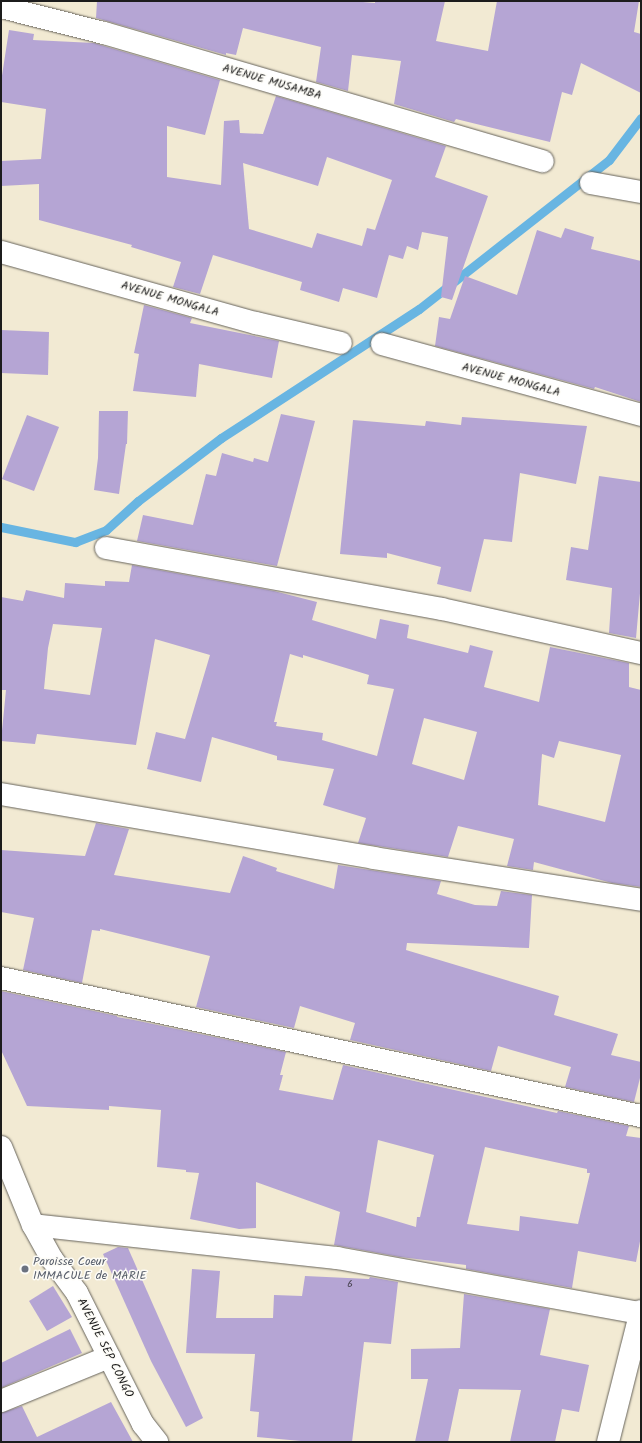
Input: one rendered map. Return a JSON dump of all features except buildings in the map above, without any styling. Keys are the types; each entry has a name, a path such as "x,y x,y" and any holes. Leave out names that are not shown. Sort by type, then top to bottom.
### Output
{"street":[{"name":"AVENUE MUSAMBA","path":"1,7 104,33 542,161"},
{"path":"591,183 641,192"},
{"name":"AVENUE MONGALA","path":"1,252 256,323 341,343"},
{"name":"AVENUE MONGALA","path":"382,344 641,415"},
{"path":"106,548 442,609 641,653"},
{"path":"1,794 374,858 641,900"},
{"path":"1,978 641,1116"},
{"name":"AVENUE SEP CONGO","path":"1,1147 33,1225 52,1259 77,1293 144,1424 157,1442"},
{"path":"33,1225 337,1258 641,1313 608,1442"},
{"path":"1,1401 109,1357"}],"waterway":[{"path":"1,527 75,542 106,530 138,501 221,438 419,309 609,160 641,118"}],"place":[{"name":"Paroisse Coeur IMMACULE de MARIE","path":"25,1269"}]}
